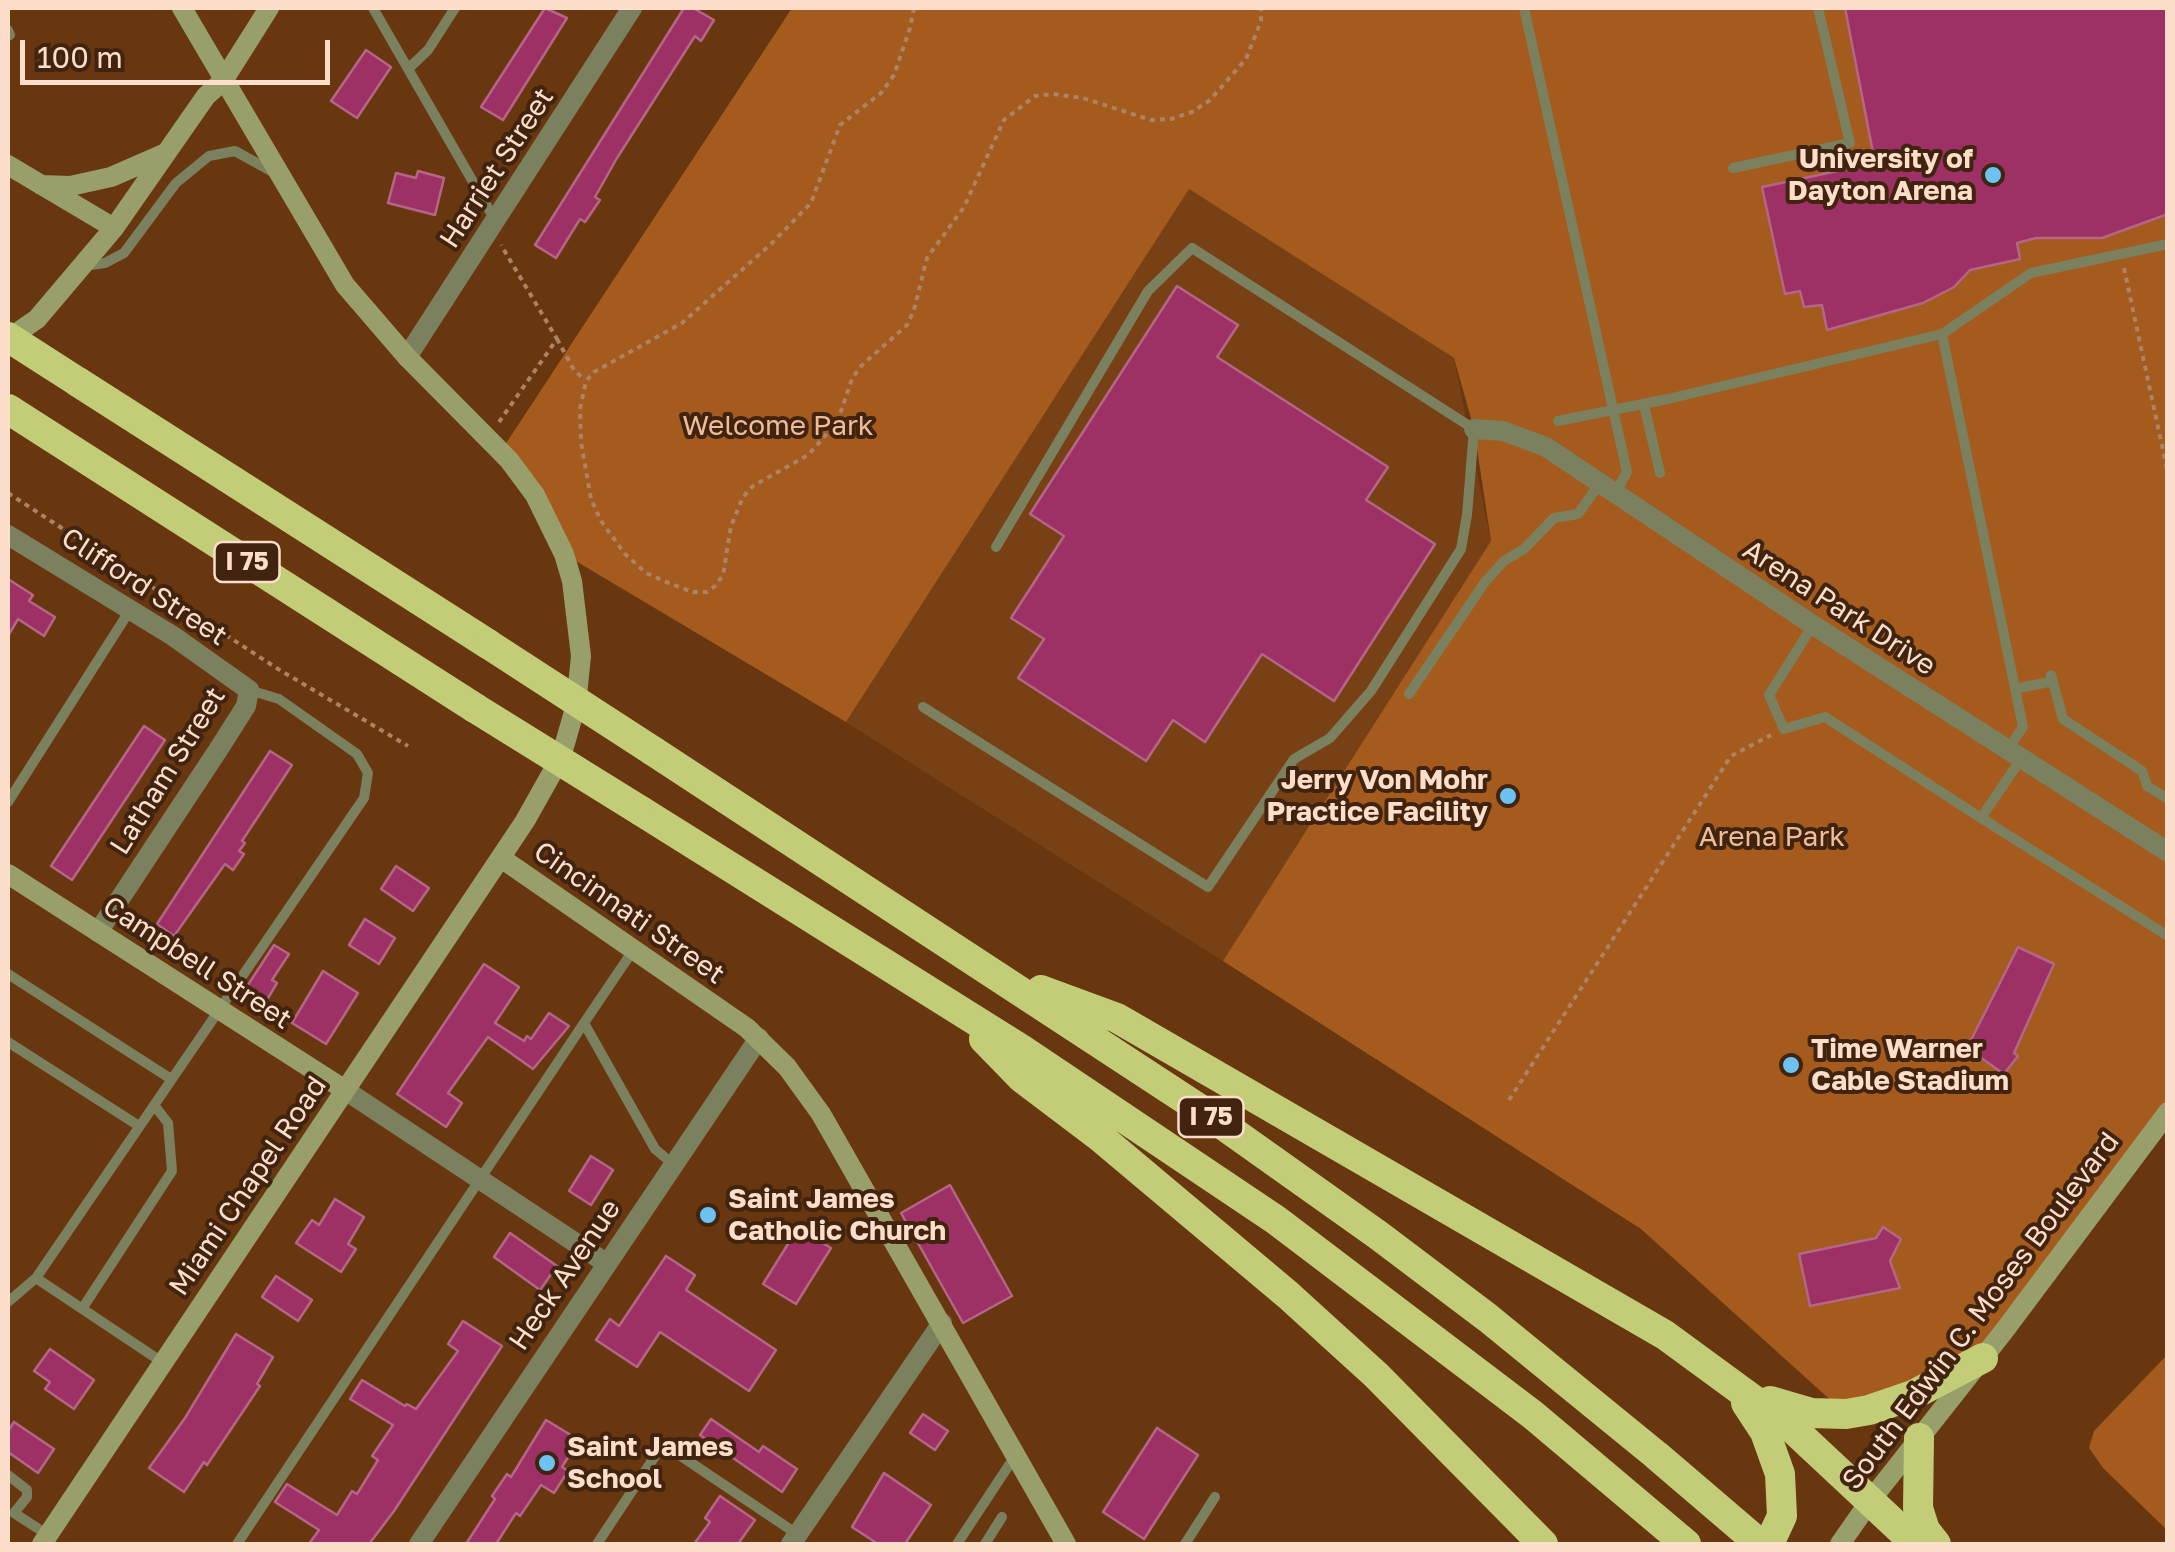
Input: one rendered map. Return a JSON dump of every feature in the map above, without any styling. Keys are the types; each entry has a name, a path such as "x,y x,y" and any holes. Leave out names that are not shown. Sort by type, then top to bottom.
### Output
{"highway":[{"name":"I 75","path":"8,338 488,644 1209,1115 1436,1278 1656,1454 1749,1535"},
{"name":"I 75","path":"13,412 475,708 1067,1078 1276,1220 1532,1416 1686,1544"},
{"path":"991,971 1117,1018 1665,1335 1792,1428 1916,1544"},
{"path":"954,1008 1022,1078 1100,1137 1288,1294 1434,1432 1543,1544"},
{"path":"1733,1385 1782,1406 1846,1414 1913,1395 1983,1358"},
{"path":"1733,1385 1765,1432 1780,1474 1782,1516 1769,1544"},
{"path":"1919,1438 1918,1508 1924,1530 1936,1544"}],"street":[{"name":"Cincinnati Street","path":"182,8 345,285 407,357 510,460 535,495 564,554 578,618 581,656 576,705 561,757 502,858 759,1038 788,1068 814,1104 1066,1544"},
{"path":"8,338 36,319 114,228 206,96 223,81 269,8"},
{"name":"Harriet Street","path":"407,357 632,8"},
{"path":"41,185 70,186 111,177 168,152"},
{"path":"8,164 114,228"},
{"name":"Arena Park Drive","path":"1474,428 1503,431 1546,447 1813,626 2168,852"},
{"name":"Clifford Street","path":"8,536 130,609 248,690"},
{"name":"Latham Street","path":"98,932 246,706 248,690"},
{"name":"Miami Chapel Road","path":"45,1540 502,858"},
{"name":"Campbell Street","path":"8,876 346,1090 606,1262"},
{"name":"Heck Avenue","path":"419,1544 759,1038"},
{"name":"South Edwin C. Moses Boulevard","path":"1840,1544 2168,1112"},
{"path":"794,1540 942,1324"}],"lane":[{"path":"374,8 496,221"},
{"path":"409,68 428,50 455,8"},
{"path":"1409,694 1485,582 1504,561 1524,550 1554,518 1578,514 1627,472 1524,8"},
{"path":"1733,168 1850,143 1818,8"},
{"path":"83,266 106,263 124,254 176,184 209,156 235,151 279,176"},
{"path":"1558,421 1942,334 2031,273 2168,244"},
{"path":"924,706 1208,887 1294,759 1330,738 1371,691 1460,549 1467,515 1474,428 1192,248 1148,290 996,546"},
{"path":"1942,334 2022,727 2014,755 1981,818"},
{"path":"1644,404 1660,473"},
{"path":"8,802 130,609"},
{"path":"1813,626 1769,695 1784,729 1825,717 2168,936"},
{"path":"2015,689 2052,678 2063,719 2142,771 2147,786 2168,799"},
{"path":"8,1302 36,1278 364,798 368,773 357,754 280,698 248,690"},
{"path":"237,1544 634,949"},
{"path":"8,974 171,1079"},
{"path":"584,1023 655,1149 673,1164"},
{"path":"8,1042 139,1126"},
{"path":"82,1308 172,1171 168,1124 154,1105"},
{"path":"36,1278 163,1363"},
{"path":"597,1544 663,1444 794,1540"},
{"path":"957,1544 1014,1456"},
{"path":"8,1475 27,1490 14,1514 45,1540"},
{"path":"1185,1544 1215,1497"},
{"path":"984,1544 1002,1517"}],"path":[{"path":"914,8 894,75 881,93 840,125 816,190 804,210 682,323 594,372 586,381 580,409 580,442 591,499 601,521 646,573 693,592 708,592 723,575 731,526 743,497 753,486 808,455 841,411 861,366 907,325 927,258 964,208 1004,120 1035,96 1053,94 1082,98 1151,120 1192,112 1210,100 1246,60 1255,41 1261,8"},
{"path":"496,221 501,246 574,370 586,381"},
{"path":"2121,254 2168,474"},
{"path":"487,438 557,339"},
{"path":"8,493 278,669 408,746"},
{"path":"1509,1100 1731,756 1784,729"}],"shaded area":[{"path":"1189,189 1454,358 1491,542 1223,961 846,722"}],"green space":[{"name":"Arena Park","path":"792,8 2167,8 2167,1112 1983,1358 1846,1414 1641,1229 1223,961 1491,541 1474,429 1454,358 1189,189 846,722 564,554 501,451"},
{"path":"2167,1355 2167,1530 2103,1468 2089,1448 2094,1431"}],"building":[{"path":"545,8 567,18 503,120 481,107"},
{"path":"684,8 693,8 714,20 701,41 695,36 617,158 595,197 600,200 585,222 580,219 556,258 535,245"},
{"name":"University of Dayton Arena","path":"1845,8 2168,8 2168,214 2102,238 2036,238 2017,243 2020,259 1970,270 1954,287 1923,303 1827,330 1822,305 1804,307 1800,291 1785,294 1762,187 1875,163"},
{"path":"366,50 391,67 357,118 331,101"},
{"path":"418,171 444,178 435,215 388,203 396,173 416,178"},
{"path":"1177,286 1238,325 1217,357 1388,467 1366,500 1435,544 1334,701 1262,654 1205,742 1173,720 1146,761 1018,678 1044,639 1011,618 1064,536 1030,514"},
{"path":"8,579 33,595 29,601 55,617 44,636 18,619 8,636"},
{"path":"144,726 165,740 72,880 51,866"},
{"path":"270,751 292,765 242,841 245,843 239,851 244,854 233,870 225,864 174,936 157,924"},
{"path":"396,866 429,888 413,911 381,889"},
{"path":"365,919 395,938 379,964 349,945"},
{"path":"274,945 289,954 272,980 277,983 265,1003 244,991"},
{"path":"2018,947 2054,964 2014,1053 2018,1056 2004,1074 1967,1048"},
{"path":"484,964 519,987 495,1023 524,1041 527,1036 531,1039 549,1013 569,1026 533,1069 488,1037 448,1093 462,1103 446,1127 397,1094"},
{"path":"323,971 358,993 326,1044 292,1023"},
{"path":"591,1156 613,1170 591,1205 569,1191"},
{"path":"950,1185 1012,1296 963,1323 901,1213"},
{"path":"335,1199 364,1217 348,1244 356,1249 341,1272 296,1243 312,1220 319,1225"},
{"path":"1883,1227 1901,1239 1890,1261 1900,1288 1810,1306 1799,1254 1876,1238"},
{"path":"798,1228 831,1248 796,1304 763,1284"},
{"path":"510,1233 557,1266 540,1290 494,1257"},
{"path":"666,1256 695,1275 686,1290 776,1350 749,1391 660,1332 637,1367 596,1340 610,1319 619,1326"},
{"path":"276,1276 312,1300 298,1321 262,1297"},
{"path":"463,1321 502,1346 394,1511 369,1544 309,1544 319,1530 275,1502 287,1484 337,1515 352,1491 357,1494 378,1460 372,1456 393,1425 350,1399 362,1380 416,1409 458,1351 448,1344"},
{"path":"236,1334 273,1357 257,1384 260,1386 184,1492 149,1468"},
{"path":"50,1349 94,1380 74,1409 45,1389 50,1382 34,1371"},
{"path":"923,1414 948,1431 935,1450 910,1433"},
{"path":"711,1419 759,1452 763,1446 797,1469 782,1492 700,1435"},
{"path":"546,1420 579,1440 562,1467 568,1471 554,1493 541,1485 496,1544 466,1544 495,1499 492,1496 507,1474 511,1477"},
{"path":"14,1422 54,1449 38,1473 8,1452 8,1431"},
{"path":"1157,1428 1198,1455 1144,1539 1103,1512"},
{"path":"884,1473 931,1505 905,1544 878,1544 852,1527"},
{"path":"720,1496 755,1520 738,1544 694,1544 710,1522 705,1518"}],"place":[{"name":"University of Dayton Arena","path":"1993,175"},
{"name":"Jerry Von Mohr Practice Facility","path":"1508,796"},
{"name":"Time Warner Cable Stadium","path":"1791,1065"},
{"name":"Saint James Catholic Church","path":"708,1215"},
{"name":"Saint James School","path":"547,1463"}],"park label":[{"name":"Welcome Park","path":"778,426"}]}
